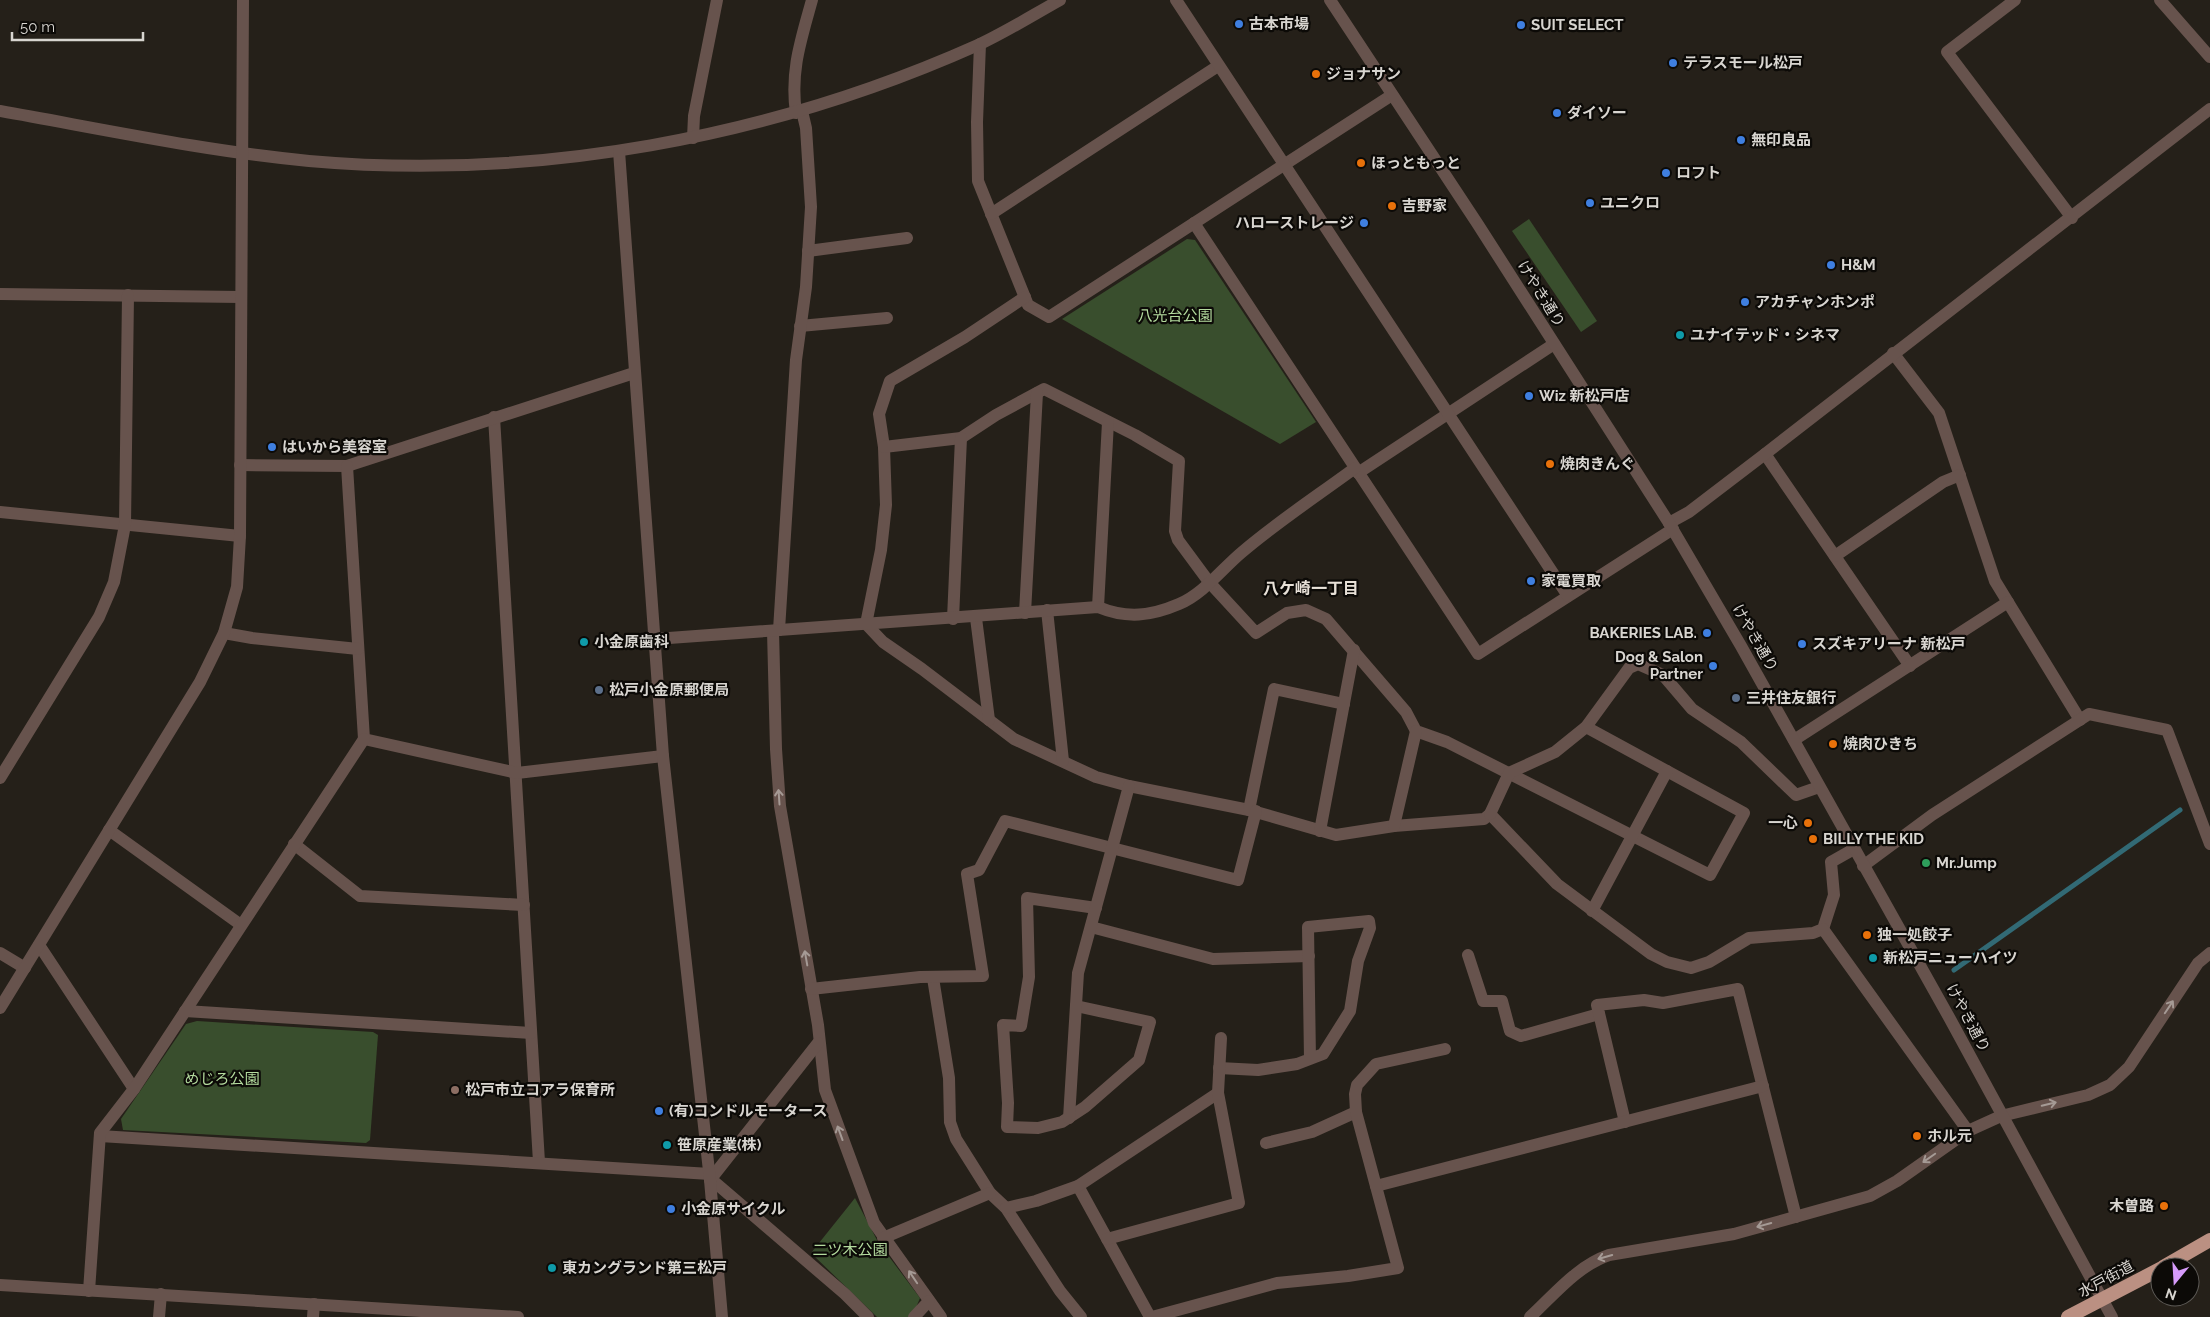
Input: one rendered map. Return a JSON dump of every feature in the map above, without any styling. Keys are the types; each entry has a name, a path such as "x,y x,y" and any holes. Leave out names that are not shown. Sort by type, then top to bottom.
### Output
{"highway":[{"path":"2180,1257 2210,1240"},
{"name":"水戸街道","path":"2068,1317 2150,1274"}],"street":[{"path":"0,1008 200,682 224,633 237,587 240,536 243,0"},
{"path":"693,138 694,116 717,0"},
{"path":"812,0 794,66 793,91 806,128 812,208 796,360 776,631 776,749 780,806 818,1025 818,1043 825,1090 861,1191 883,1238 941,1317"},
{"path":"0,111 242,153 319,161 436,165 519,162 619,151 693,138 799,112 850,96 980,44 1060,0"},
{"path":"1176,0 1568,596"},
{"name":"けやき通り","path":"1330,0 1671,526 1794,740 1950,1019 2001,1116 2112,1317"},
{"path":"2015,0 1947,52 2072,218"},
{"path":"2160,0 2210,57"},
{"path":"980,44 978,181 1028,305 1049,317 1286,166 1392,95"},
{"path":"991,214 1218,66"},
{"path":"1194,223 1478,654 1671,526 1893,353 2072,218 2210,109"},
{"path":"619,151 663,756 710,1178 722,1317"},
{"path":"808,251 907,238"},
{"path":"0,294 241,297"},
{"path":"0,778 99,617 114,582 126,525 128,295"},
{"path":"866,624 882,550 886,505 884,447 879,414 890,381 965,337 1025,298"},
{"path":"800,326 887,318"},
{"path":"655,638 976,618 1047,610 1098,607 1116,614 1150,615 1181,604 1242,552 1356,471 1448,414 1554,344"},
{"path":"1893,353 1940,413 1990,568 2008,602 2080,720"},
{"path":"240,465 348,466 634,373"},
{"path":"884,447 961,438 996,415 1044,389 1179,461 1175,532 1178,540 1209,582 1256,633 1287,613 1306,610 1326,619 1406,712 1416,731 1394,826"},
{"path":"1025,613 1037,393"},
{"path":"494,417 539,1162"},
{"path":"1098,607 1108,422"},
{"path":"953,619 961,438"},
{"path":"1765,454 1910,666"},
{"path":"90,1290 100,1136 134,1089 364,739 348,466"},
{"path":"1835,556 1943,482 1960,475"},
{"path":"0,512 240,536"},
{"path":"1794,740 2008,602"},
{"path":"1047,610 1063,761"},
{"path":"976,618 989,720"},
{"path":"866,624 884,642 1014,739 1096,776 1129,786 1252,810 1336,835 1394,826 1484,819 1490,814 1510,773 1555,752 1586,727 1629,668 1638,664 1663,675 1692,709 1741,742 1796,795 1820,787"},
{"path":"224,633 358,649"},
{"path":"1320,831 1354,650"},
{"path":"812,990 920,978 983,976 967,874 980,870 1005,821 1238,880 1274,689 1344,704"},
{"path":"1863,866 1932,814 2089,714 2167,730 2210,844"},
{"path":"1416,731 1447,742 1710,875 1744,813 1586,727"},
{"path":"364,739 517,773 663,756"},
{"path":"1592,911 1667,771"},
{"path":"1069,1118 1078,973 1129,786"},
{"path":"1490,814 1557,884 1651,954 1682,967 1691,968 1709,962 1749,938 1813,933 1823,930"},
{"path":"109,830 241,925"},
{"path":"294,844 360,896 524,905"},
{"path":"1823,930 1834,895 1831,862 1854,849"},
{"path":"1076,1006 1150,1022 1139,1060 1069,1118 1038,1128 1007,1127 1008,1103 1003,1025 1021,1026 1029,977 1027,898 1096,908"},
{"path":"1218,1068 1258,1070 1297,1064 1310,1060 1323,1054 1350,1011 1358,961 1370,928 1369,921 1308,926 1310,1060"},
{"path":"1091,927 1213,959 1308,956"},
{"path":"1823,930 1968,1131"},
{"path":"39,945 134,1089"},
{"path":"0,953 25,968"},
{"path":"1530,1317 1583,1268 1596,1260 1609,1255 1701,1240 1796,1217 1870,1196 1897,1181 1968,1131 2001,1116 2088,1095 2110,1084 2129,1067 2198,963 2210,953"},
{"path":"1468,955 1482,1001 1502,1001 1510,1031 1521,1036 1599,1014"},
{"path":"933,978 949,1078 950,1122 962,1151 990,1193 1006,1208 1060,1291 1081,1317"},
{"path":"1625,1122 1597,1005 1644,1000 1663,1003 1738,988 1796,1217"},
{"path":"185,1011 531,1033"},
{"path":"1107,1239 1239,1203 1218,1093 1221,1038"},
{"path":"710,1178 818,1043"},
{"path":"1078,1186 1151,1317 1277,1283 1348,1276 1398,1268 1356,1112 1355,1094 1357,1085 1376,1064 1445,1049"},
{"path":"1376,1186 1764,1086"},
{"path":"1006,1208 1036,1201 1078,1186 1218,1093"},
{"path":"1266,1143 1312,1132 1356,1112"},
{"path":"100,1136 539,1162 710,1178 845,1294 868,1317"},
{"path":"883,1238 990,1193"},
{"path":"0,1285 161,1294 313,1310 518,1317"},
{"path":"159,1317 161,1294"},
{"path":"914,1317 929,1301"}],"green space":[{"path":"1529,219 1597,321 1581,332 1512,231"},
{"name":"八光台公園","path":"1187,239 1195,240 1316,422 1280,444 1062,319"},
{"name":"めじろ公園","path":"197,1021 373,1032 378,1035 370,1140 366,1143 123,1130 121,1119 186,1024"},
{"name":"二ツ木公園","path":"855,1198 878,1242 920,1298 912,1317 877,1317 811,1253"}],"waterway":[{"path":"1954,970 2180,810"}],"place":[{"name":"古本市場","path":"1239,24"},
{"name":"SUIT SELECT","path":"1521,25"},
{"name":"テラスモール松戸","path":"1673,63"},
{"name":"ジョナサン","path":"1316,74"},
{"name":"ダイソー","path":"1557,113"},
{"name":"無印良品","path":"1741,140"},
{"name":"ほっともっと","path":"1361,163"},
{"name":"ロフト","path":"1666,173"},
{"name":"ユニクロ","path":"1590,203"},
{"name":"吉野家","path":"1392,206"},
{"name":"ハローストレージ","path":"1364,223"},
{"name":"H&M","path":"1831,265"},
{"name":"アカチャンホンポ","path":"1745,302"},
{"name":"ユナイテッド・シネマ","path":"1680,335"},
{"name":"Wiz 新松戸店","path":"1529,396"},
{"name":"はいから美容室","path":"272,447"},
{"name":"焼肉きんぐ","path":"1550,464"},
{"name":"家電買取","path":"1531,581"},
{"name":"BAKERIES LAB.","path":"1707,633"},
{"name":"小金原歯科","path":"584,642"},
{"name":"スズキアリーナ 新松戸","path":"1802,644"},
{"name":"Dog & Salon Partner","path":"1713,666"},
{"name":"松戸小金原郵便局","path":"599,690"},
{"name":"三井住友銀行","path":"1736,698"},
{"name":"焼肉ひきち","path":"1833,744"},
{"name":"一心","path":"1808,823"},
{"name":"BILLY THE KID","path":"1813,839"},
{"name":"Mr.Jump","path":"1926,863"},
{"name":"独一処餃子","path":"1867,935"},
{"name":"新松戸ニューハイツ","path":"1873,958"},
{"name":"松戸市立コアラ保育所","path":"455,1090"},
{"name":"(有)コンドルモータース","path":"659,1111"},
{"name":"ホル元","path":"1917,1136"},
{"name":"笹原産業(株)","path":"667,1145"},
{"name":"木曽路","path":"2164,1206"},
{"name":"小金原サイクル","path":"671,1209"},
{"name":"東カングランド第三松戸","path":"552,1268"}],"district":[{"name":"八ケ崎一丁目","path":"1311,588"}]}
